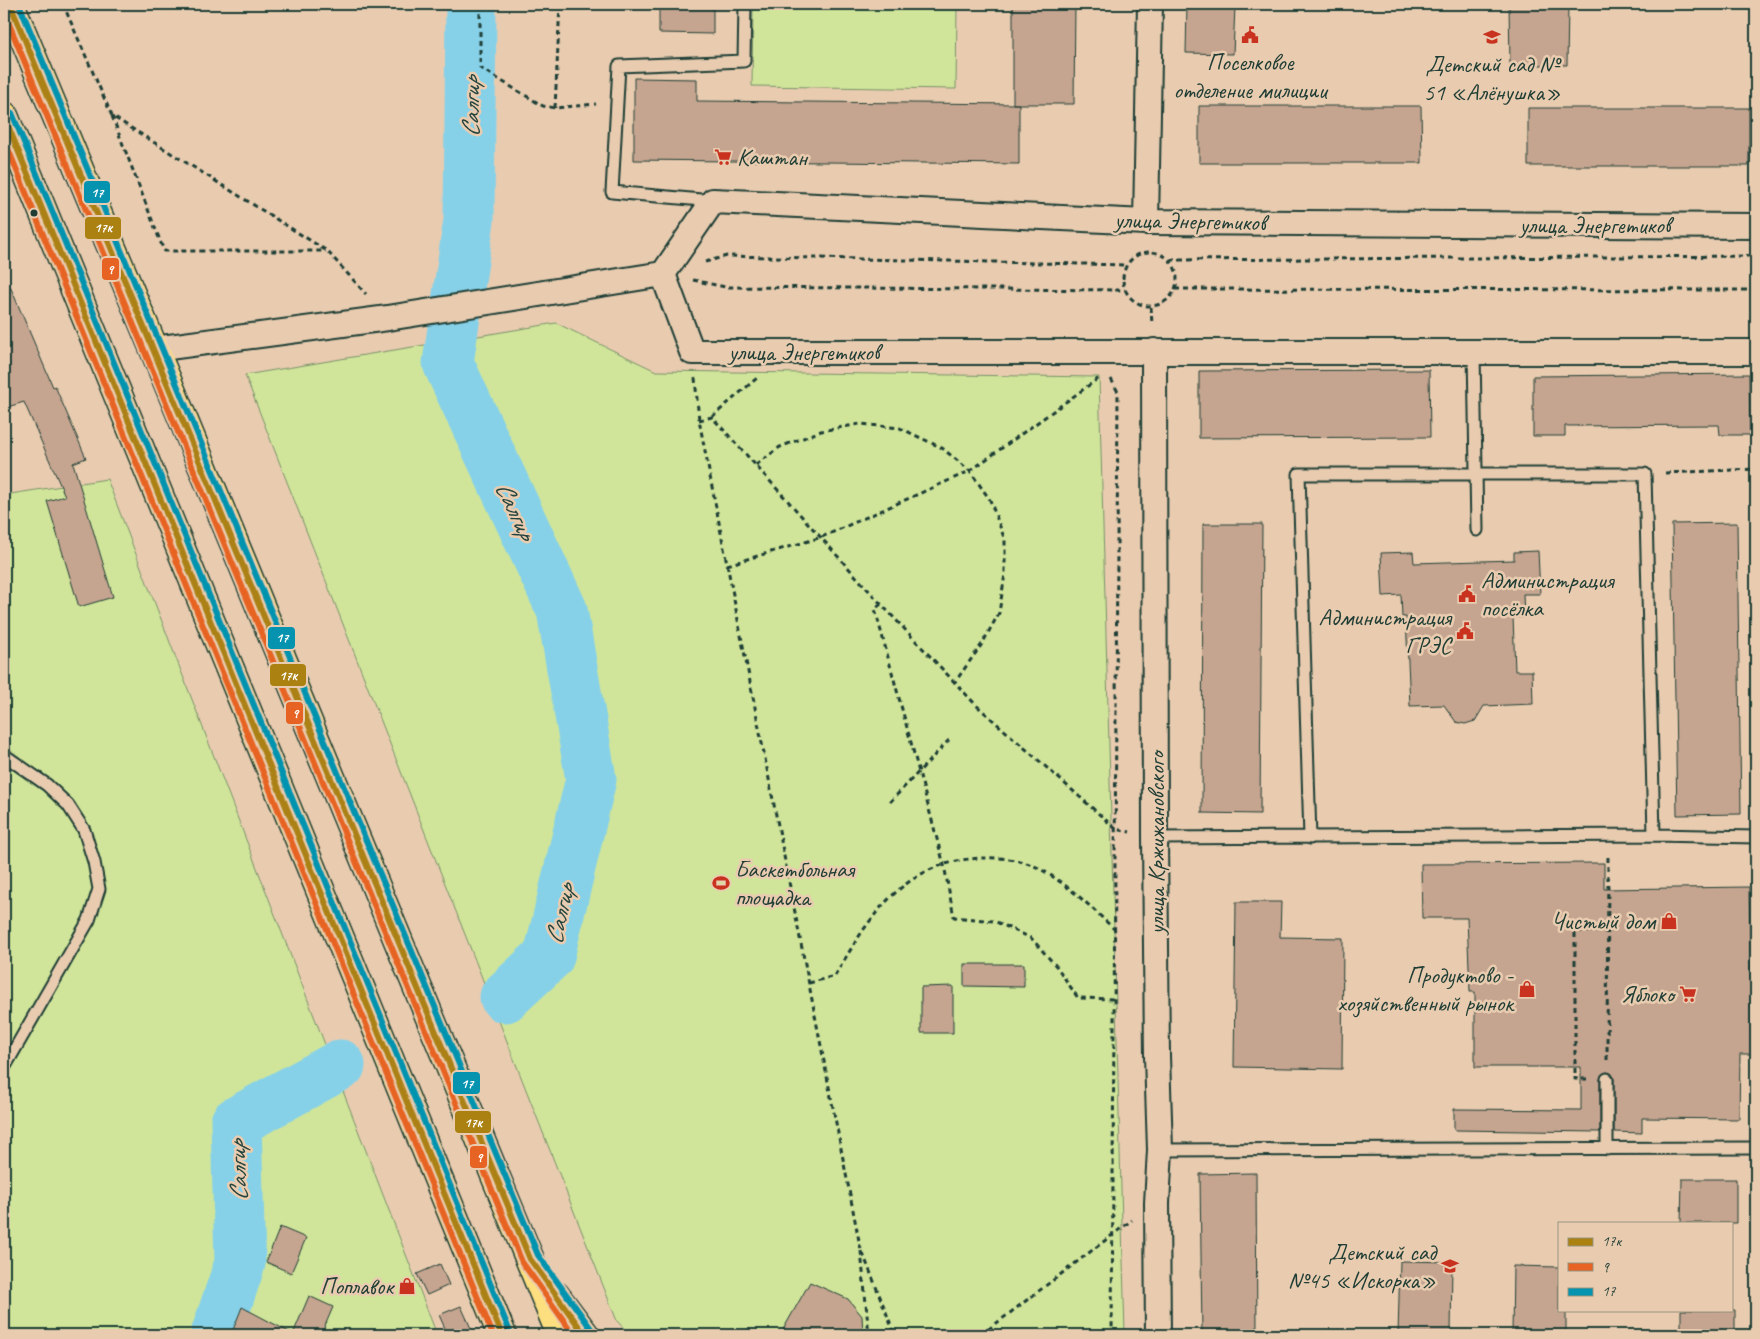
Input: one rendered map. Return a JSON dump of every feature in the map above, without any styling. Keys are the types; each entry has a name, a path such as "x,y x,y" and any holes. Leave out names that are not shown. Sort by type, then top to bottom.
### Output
{"main road":[{"path":"10,4 561,1335"},
{"path":"4,116 502,1335"},
{"path":"530,1259 585,1335"}],"street":[{"path":"1146,222 1150,4"},
{"path":"154,349 388,318 663,274 714,201"},
{"name":"улица Энергетиков","path":"714,201 1146,222 1756,226"},
{"path":"663,274 692,352"},
{"name":"улица Кржижановского","path":"1154,351 1154,838 1156,1056 1160,1150 1157,1203 1158,1335"},
{"name":"улица Энергетиков","path":"692,352 1756,352"}],"lane":[{"path":"714,201 612,192 619,66 744,61 745,4"},
{"path":"1474,351 1477,530"},
{"path":"1310,838 1299,474 1645,474 1654,835"},
{"path":"4,755 46,785 68,805 84,830 94,862 99,889 89,920 4,1068"},
{"path":"1154,838 1654,835 1756,837"},
{"path":"1607,1079 1607,1149"},
{"path":"1160,1150 1756,1148"}],"path":[{"path":"63,4 112,116 164,251 327,251"},
{"path":"480,4 480,68 543,106 555,108 617,102"},
{"path":"555,108 560,4"},
{"path":"112,116 327,251 388,318"},
{"path":"1152,251 1170,260 1177,274 1175,289 1168,300 1152,307 1142,306 1134,302 1125,290 1122,279 1126,265 1134,256 1152,251"},
{"path":"663,274 727,256 1126,265"},
{"path":"1170,260 1756,256"},
{"path":"663,274 725,286 1125,290"},
{"path":"1175,289 1756,290"},
{"path":"692,352 700,420 860,1246 869,1335"},
{"path":"1756,352 1756,539"},
{"path":"1108,373 1118,392 1112,1335"},
{"path":"700,420 712,417 760,376"},
{"path":"728,564 822,537 970,471 1099,378"},
{"path":"712,417 881,604 976,705 1116,830 1154,838"},
{"path":"756,465 780,447 821,432 860,424 900,428 942,448 970,471 990,500 1005,540 1005,574 999,613 982,644 955,682"},
{"path":"1645,474 1755,469"},
{"path":"881,604 875,609 944,865 954,917 994,921 1031,938 1057,967 1078,998 1114,999"},
{"path":"890,802 949,740"},
{"path":"1607,1079 1607,855 1617,855"},
{"path":"809,983 835,976 860,934 895,892 927,870 967,858 1004,857 1040,869 1076,893 1115,931"},
{"path":"1575,1079 1575,932 1607,932"},
{"path":"982,1335 1112,1234 1157,1203"},
{"path":"860,1246 895,1335"}],"green space":[{"path":"753,4 957,4 956,89 752,86"},
{"path":"556,323 656,371 1099,377 1125,1335 630,1335 617,1321 245,375"},
{"path":"107,479 437,1335 4,1335 4,495"}],"building":[{"path":"659,4 713,4 713,34 659,33"},
{"path":"1013,4 1075,4 1074,104 1013,104"},
{"path":"1187,4 1235,6 1233,54 1186,53"},
{"path":"1509,4 1568,4 1567,65 1510,65"},
{"path":"634,78 697,79 697,101 1019,104 1019,164 634,160"},
{"path":"1199,106 1421,106 1422,163 1199,163"},
{"path":"1528,108 1749,108 1749,166 1528,166"},
{"path":"4,272 53,387 55,386 86,458 73,463 113,597 79,607 47,501 65,496 24,402 4,408"},
{"path":"1429,370 1430,437 1199,438 1199,371"},
{"path":"1749,374 1750,435 1720,435 1719,425 1565,426 1565,436 1533,436 1533,376"},
{"path":"1737,523 1741,814 1677,815 1672,524"},
{"path":"1203,524 1262,524 1260,814 1202,813"},
{"path":"1538,551 1540,594 1523,594 1524,617 1513,617 1515,671 1532,671 1533,704 1484,706 1475,721 1465,724 1456,722 1444,705 1410,706 1406,617 1402,617 1401,595 1383,596 1381,553 1413,552 1414,563 1514,560 1514,552"},
{"path":"1604,863 1604,889 1749,887 1752,1054 1740,1054 1739,1119 1642,1118 1642,1133 1614,1132 1614,1079 1611,1073 1607,1072 1601,1075 1600,1079 1600,1132 1454,1130 1454,1109 1581,1110 1581,1067 1475,1067 1475,992 1470,992 1467,918 1422,918 1421,864"},
{"path":"1236,902 1281,902 1280,937 1343,938 1342,1069 1234,1067"},
{"path":"964,964 1024,964 1024,987 964,986"},
{"path":"953,986 953,1033 921,1033 921,987"},
{"path":"1256,1173 1257,1335 1202,1335 1200,1174"},
{"path":"1682,1179 1736,1179 1736,1223 1681,1222"},
{"path":"280,1227 306,1238 291,1273 266,1262"},
{"path":"1400,1261 1452,1262 1451,1335 1398,1335"},
{"path":"440,1264 449,1285 427,1295 417,1274"},
{"path":"1513,1266 1558,1267 1558,1312 1566,1312 1566,1335 1512,1335"},
{"path":"810,1282 848,1299 862,1316 863,1335 780,1335"},
{"path":"309,1296 333,1307 321,1335 231,1335 242,1307 293,1334"},
{"path":"461,1306 474,1335 448,1335 439,1315"},
{"path":"1732,1310 1735,1310 1735,1335 1681,1335 1681,1312 1732,1312"}],"waterway":[{"name":"Салгир","path":"471,4 469,220 448,363 562,610 591,779 549,956 505,997"},
{"name":"Салгир","path":"216,1335 240,1263 236,1122 340,1065"}],"transit line":[{"name":"17к","path":"10,4 530,1259 585,1335"},
{"name":"17","path":"19,4 538,1255 592,1330"},
{"name":"9","path":"4,12 522,1262 574,1335"},
{"name":"17","path":"12,113 510,1332"},
{"name":"17к","path":"4,116 502,1335"},
{"name":"9","path":"4,139 493,1335"}],"place":[{"name":"Поселковое отделение милиции","path":"1250,35"},
{"name":"Детский сад № 51 «Алёнушка»","path":"1492,37"},
{"name":"Каштан","path":"723,157"},
{"name":"Администрация посёлка","path":"1467,594"},
{"name":"Администрация ГРЭС","path":"1465,631"},
{"name":"Баскетбольная площадка","path":"721,883"},
{"name":"Чистый дом","path":"1669,921"},
{"name":"Продуктово - хозяйственный рынок","path":"1527,989"},
{"name":"Яблоко","path":"1688,994"},
{"name":"Детский сад №45 «Искорка»","path":"1450,1266"},
{"name":"Поплавок","path":"407,1286"}]}
